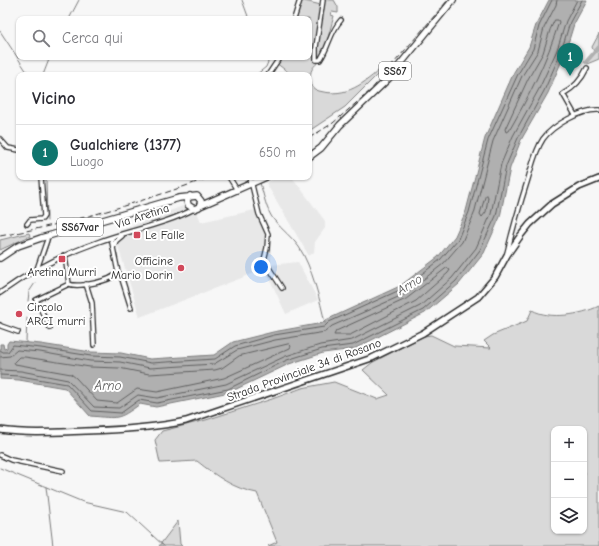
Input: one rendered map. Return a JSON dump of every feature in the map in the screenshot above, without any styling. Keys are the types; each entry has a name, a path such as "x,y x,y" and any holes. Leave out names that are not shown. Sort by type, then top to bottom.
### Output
{"main road":[{"name":"SS67","path":"312,155 321,148 340,125 389,78 453,0"},
{"name":"Strada Provinciale 34 di Rosano","path":"0,430 43,433 158,427 179,423 208,415 372,358 423,333 478,297 495,277 507,255 530,224 552,204 579,187 599,179"},
{"name":"Via Aretina","path":"198,207 240,188 250,180"},
{"path":"190,196 195,195 213,200"},
{"name":"Via Aretina","path":"188,204 190,196"},
{"name":"SS67var","path":"0,257 9,251 41,238 190,196"},
{"path":"188,204 198,207 201,203 200,197"},
{"name":"SS67var","path":"172,200 182,200 188,204"}],"street":[{"path":"295,16 300,0"},
{"path":"323,0 316,47 316,60 320,60 329,37 341,20"},
{"path":"270,72 278,60"},
{"path":"576,116 563,94 570,90 583,76 587,68"},
{"path":"507,255 514,223 539,145 549,133 576,116 599,110"},
{"path":"0,139 8,148 16,149"},
{"path":"27,224 30,220 42,218 44,216 41,180"},
{"path":"233,180 240,188"},
{"path":"251,180 259,214 268,234 264,260 282,288"},
{"name":"Via Aretina","path":"185,214 188,211 188,204"},
{"name":"Via Aretina","path":"0,293 37,270 65,256 111,238 185,214 198,207"},
{"path":"114,247 116,241 126,234"},
{"path":"111,238 118,272 121,276 131,308"},
{"path":"37,270 47,240"},
{"path":"65,256 69,284"},
{"path":"50,328 36,300 69,284 73,286 113,278 118,272"},
{"path":"86,284 92,303 94,345"},
{"path":"0,324 1,326 18,332"},
{"path":"0,455 11,460 63,471"}],"shaded area":[{"path":"300,0 321,5 324,0 334,0 338,7 338,13 332,12 331,15 334,16 322,57 311,72 288,72 276,63 278,60 312,60 312,16 295,16"},
{"path":"599,34 599,59 587,64 586,62 594,52 592,47"},
{"path":"384,66 384,68 345,107 312,129 312,87 319,91 329,93 346,91 362,84"},
{"path":"272,180 294,180 325,221 325,228 315,242 314,252 309,256 266,183"},
{"path":"193,202 201,222 255,210 271,243 271,265 298,262 318,300 286,314 265,269 140,317 114,233"},
{"path":"29,233 30,236 0,250 0,240"},
{"path":"599,306 599,546 268,546 277,542 257,493 233,485 211,472 197,461 160,463 155,440 162,431 206,420 302,388 334,382 377,399 389,395 363,370 373,362 424,336 431,335 454,346 491,348 484,341 493,335 527,321 532,310 539,313 556,316 583,312"},
{"path":"178,521 180,544 182,546 159,546"}],"water":[{"name":"Arno","path":"549,0 587,0 574,24 565,53 548,93 521,140 510,168 500,217 484,253 459,284 425,313 354,349 323,353 289,364 230,392 156,407 140,404 121,416 112,418 90,416 65,388 19,380 0,379 0,344 3,344 4,349 7,348 9,341 41,344 91,352 121,353 150,359 214,355 233,342 273,332 323,323 326,320 400,286 438,257 455,236 466,211 485,138 514,72 529,47 536,25"}],"waterway":[{"path":"71,16 79,0"},
{"path":"242,0 248,16"},
{"path":"0,31 16,55"},
{"path":"586,62 599,47"},
{"path":"19,60 27,72"},
{"path":"44,72 49,60"},
{"path":"260,72 266,67 269,60"},
{"path":"46,180 47,221"},
{"path":"260,183 271,216 296,243 304,255 312,274 325,323"},
{"path":"45,254 49,242"},
{"path":"28,301 29,292 35,283"},
{"path":"26,342 27,318"},
{"path":"0,468 83,502 127,512 164,546"},
{"path":"46,487 53,546"}],"railway":[{"path":"312,136 333,123 370,91 448,0"},
{"path":"0,236 54,225 107,211 202,180"}],"place":[{"name":"Gualchiere (1377)","path":"570,76"},
{"name":"Le Falle","path":"137,235"},
{"name":"Aretina Murri","path":"62,259"},
{"name":"Officine Mario Dorin","path":"181,268"},
{"name":"Circolo ARCI murri","path":"19,314"}]}
